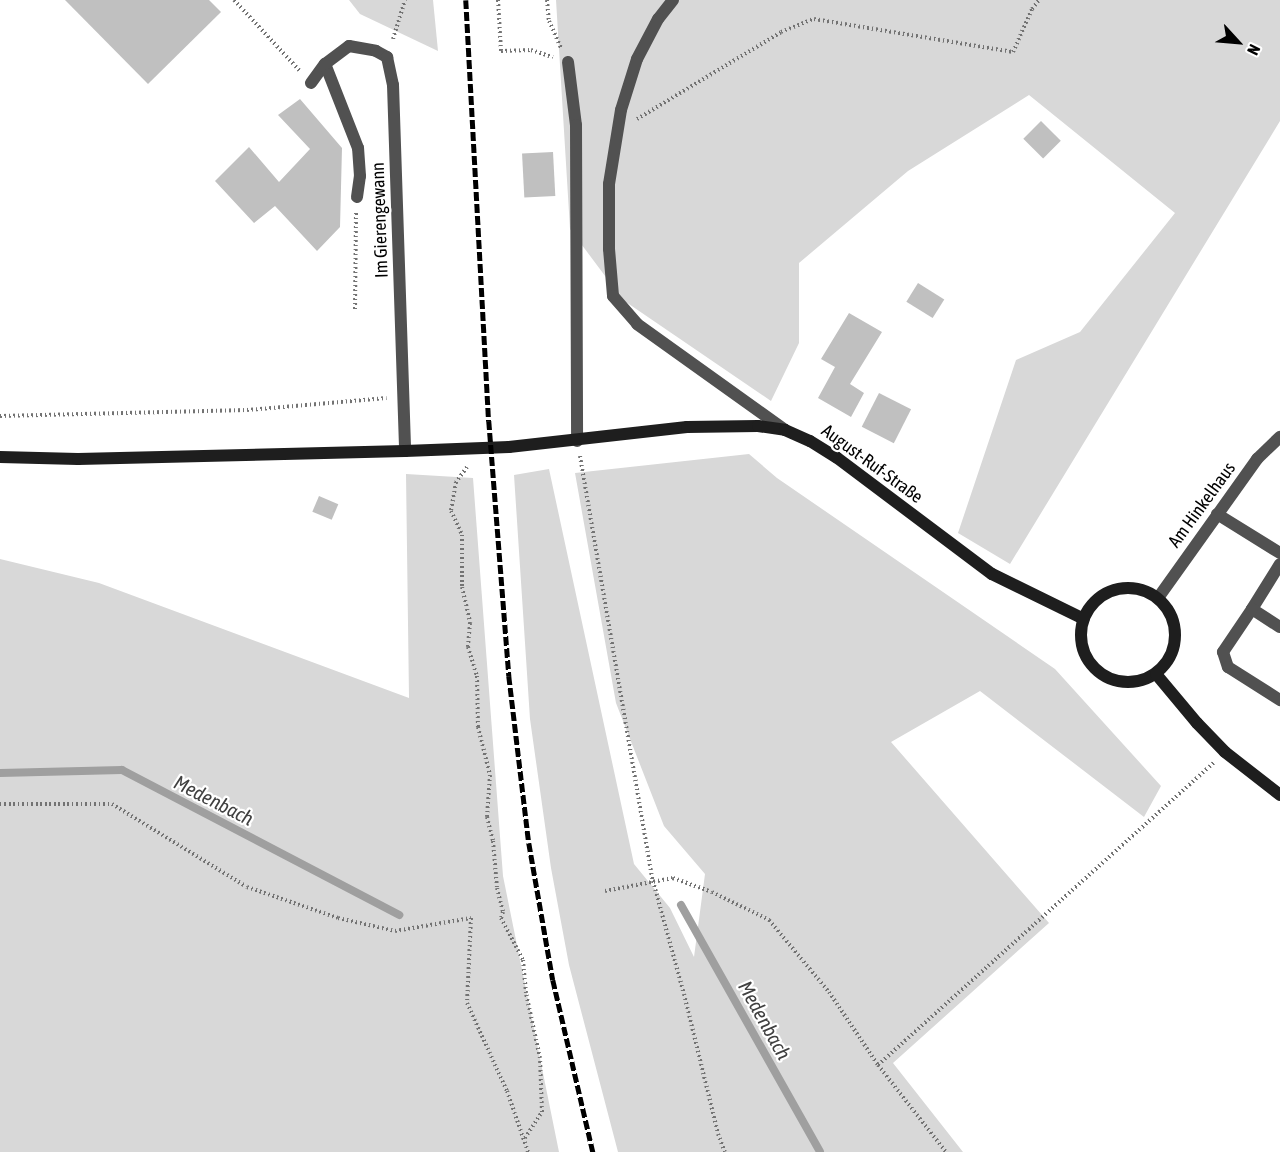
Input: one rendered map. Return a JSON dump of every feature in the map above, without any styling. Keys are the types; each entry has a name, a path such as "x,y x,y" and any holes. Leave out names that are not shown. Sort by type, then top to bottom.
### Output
{"main road":[{"name":"August-Ruf-Straße","path":"0,457 78,459 405,452 577,441 687,427 758,426 785,430 836,457 992,574 1036,598 1084,619"},
{"path":"1130,588 1145,591 1158,598 1171,615 1176,636 1173,650 1166,663 1156,674 1146,679 1128,682 1110,679 1100,673 1091,664 1082,643 1084,619 1096,601 1116,590 1130,588"},
{"path":"1156,674 1197,723 1226,752 1280,795"}],"street":[{"path":"673,0 658,19 637,59 626,88 616,132 609,183 609,249 613,296 637,324 785,430"},
{"path":"311,83 325,64 349,46 375,51 387,57"},
{"name":"Im Gierengewann","path":"387,57 393,84 405,452"},
{"path":"568,62 576,125 577,441"},
{"name":"Im Gierengewann","path":"325,64 358,148 360,176 357,197"},
{"name":"Am Hinkelhaus","path":"1158,598 1257,459 1280,438"},
{"path":"1217,514 1280,553"},
{"path":"1280,564 1223,652 1228,667 1280,700"},
{"path":"1252,609 1280,627"}],"path":[{"path":"234,0 311,83"},
{"path":"387,57 405,0"},
{"path":"498,0 501,51 531,50 568,62"},
{"path":"547,0 549,21 568,62"},
{"path":"616,132 781,32 814,19 1013,52 1032,9 1039,0"},
{"path":"355,309 357,197"},
{"path":"0,416 247,410 404,397"},
{"path":"577,441 653,881 684,993 718,1134 725,1152"},
{"path":"486,448 456,482 452,511 462,536 462,587 470,623 468,647 477,676 478,727 490,775 488,817 497,888 503,912 501,918 523,960 526,993 540,1058 542,1112 525,1138"},
{"path":"878,1065 1226,752"},
{"path":"0,804 112,804 247,887 338,918 396,931 471,918 467,1003 525,1138 528,1152"},
{"path":"605,891 673,878 712,892 769,920 829,992 878,1065 946,1152"}],"shaded area":[{"path":"349,0 433,0 438,51 360,14"},
{"path":"556,0 1280,0 1280,121 1010,564 958,533 1016,360 1080,332 1175,213 1029,95 908,171 799,263 799,343 771,401 623,300 570,229"},
{"path":"749,454 777,478 1055,669 1161,786 1144,817 980,691 891,742 1049,923 893,1063 963,1152 618,1152 569,965 551,868 530,719 514,475 549,469 634,864 670,908 694,957 705,874 664,826 616,703 575,473"},
{"path":"406,474 473,478 503,876 559,1152 0,1152 0,559 99,583 409,698"}],"building":[{"path":"65,0 209,0 221,12 148,84"},
{"path":"300,99 342,148 340,227 317,251 275,206 254,223 215,181 249,147 279,182 310,149 278,115"},
{"path":"1041,121 1061,141 1043,158 1023,139"},
{"path":"553,152 555,196 524,198 522,154"},
{"path":"918,283 944,299 933,318 906,302"},
{"path":"849,313 882,332 850,384 864,393 851,417 818,398 835,367 821,359"},
{"path":"879,393 911,409 894,443 862,427"},
{"path":"319,496 338,504 332,520 312,512"}],"waterway":[{"name":"Medenbach","path":"0,773 122,770 399,915"},
{"name":"Medenbach","path":"681,905 820,1152"}],"railway":[{"path":"466,0 489,421 509,676 529,843 553,980 593,1152"}]}
